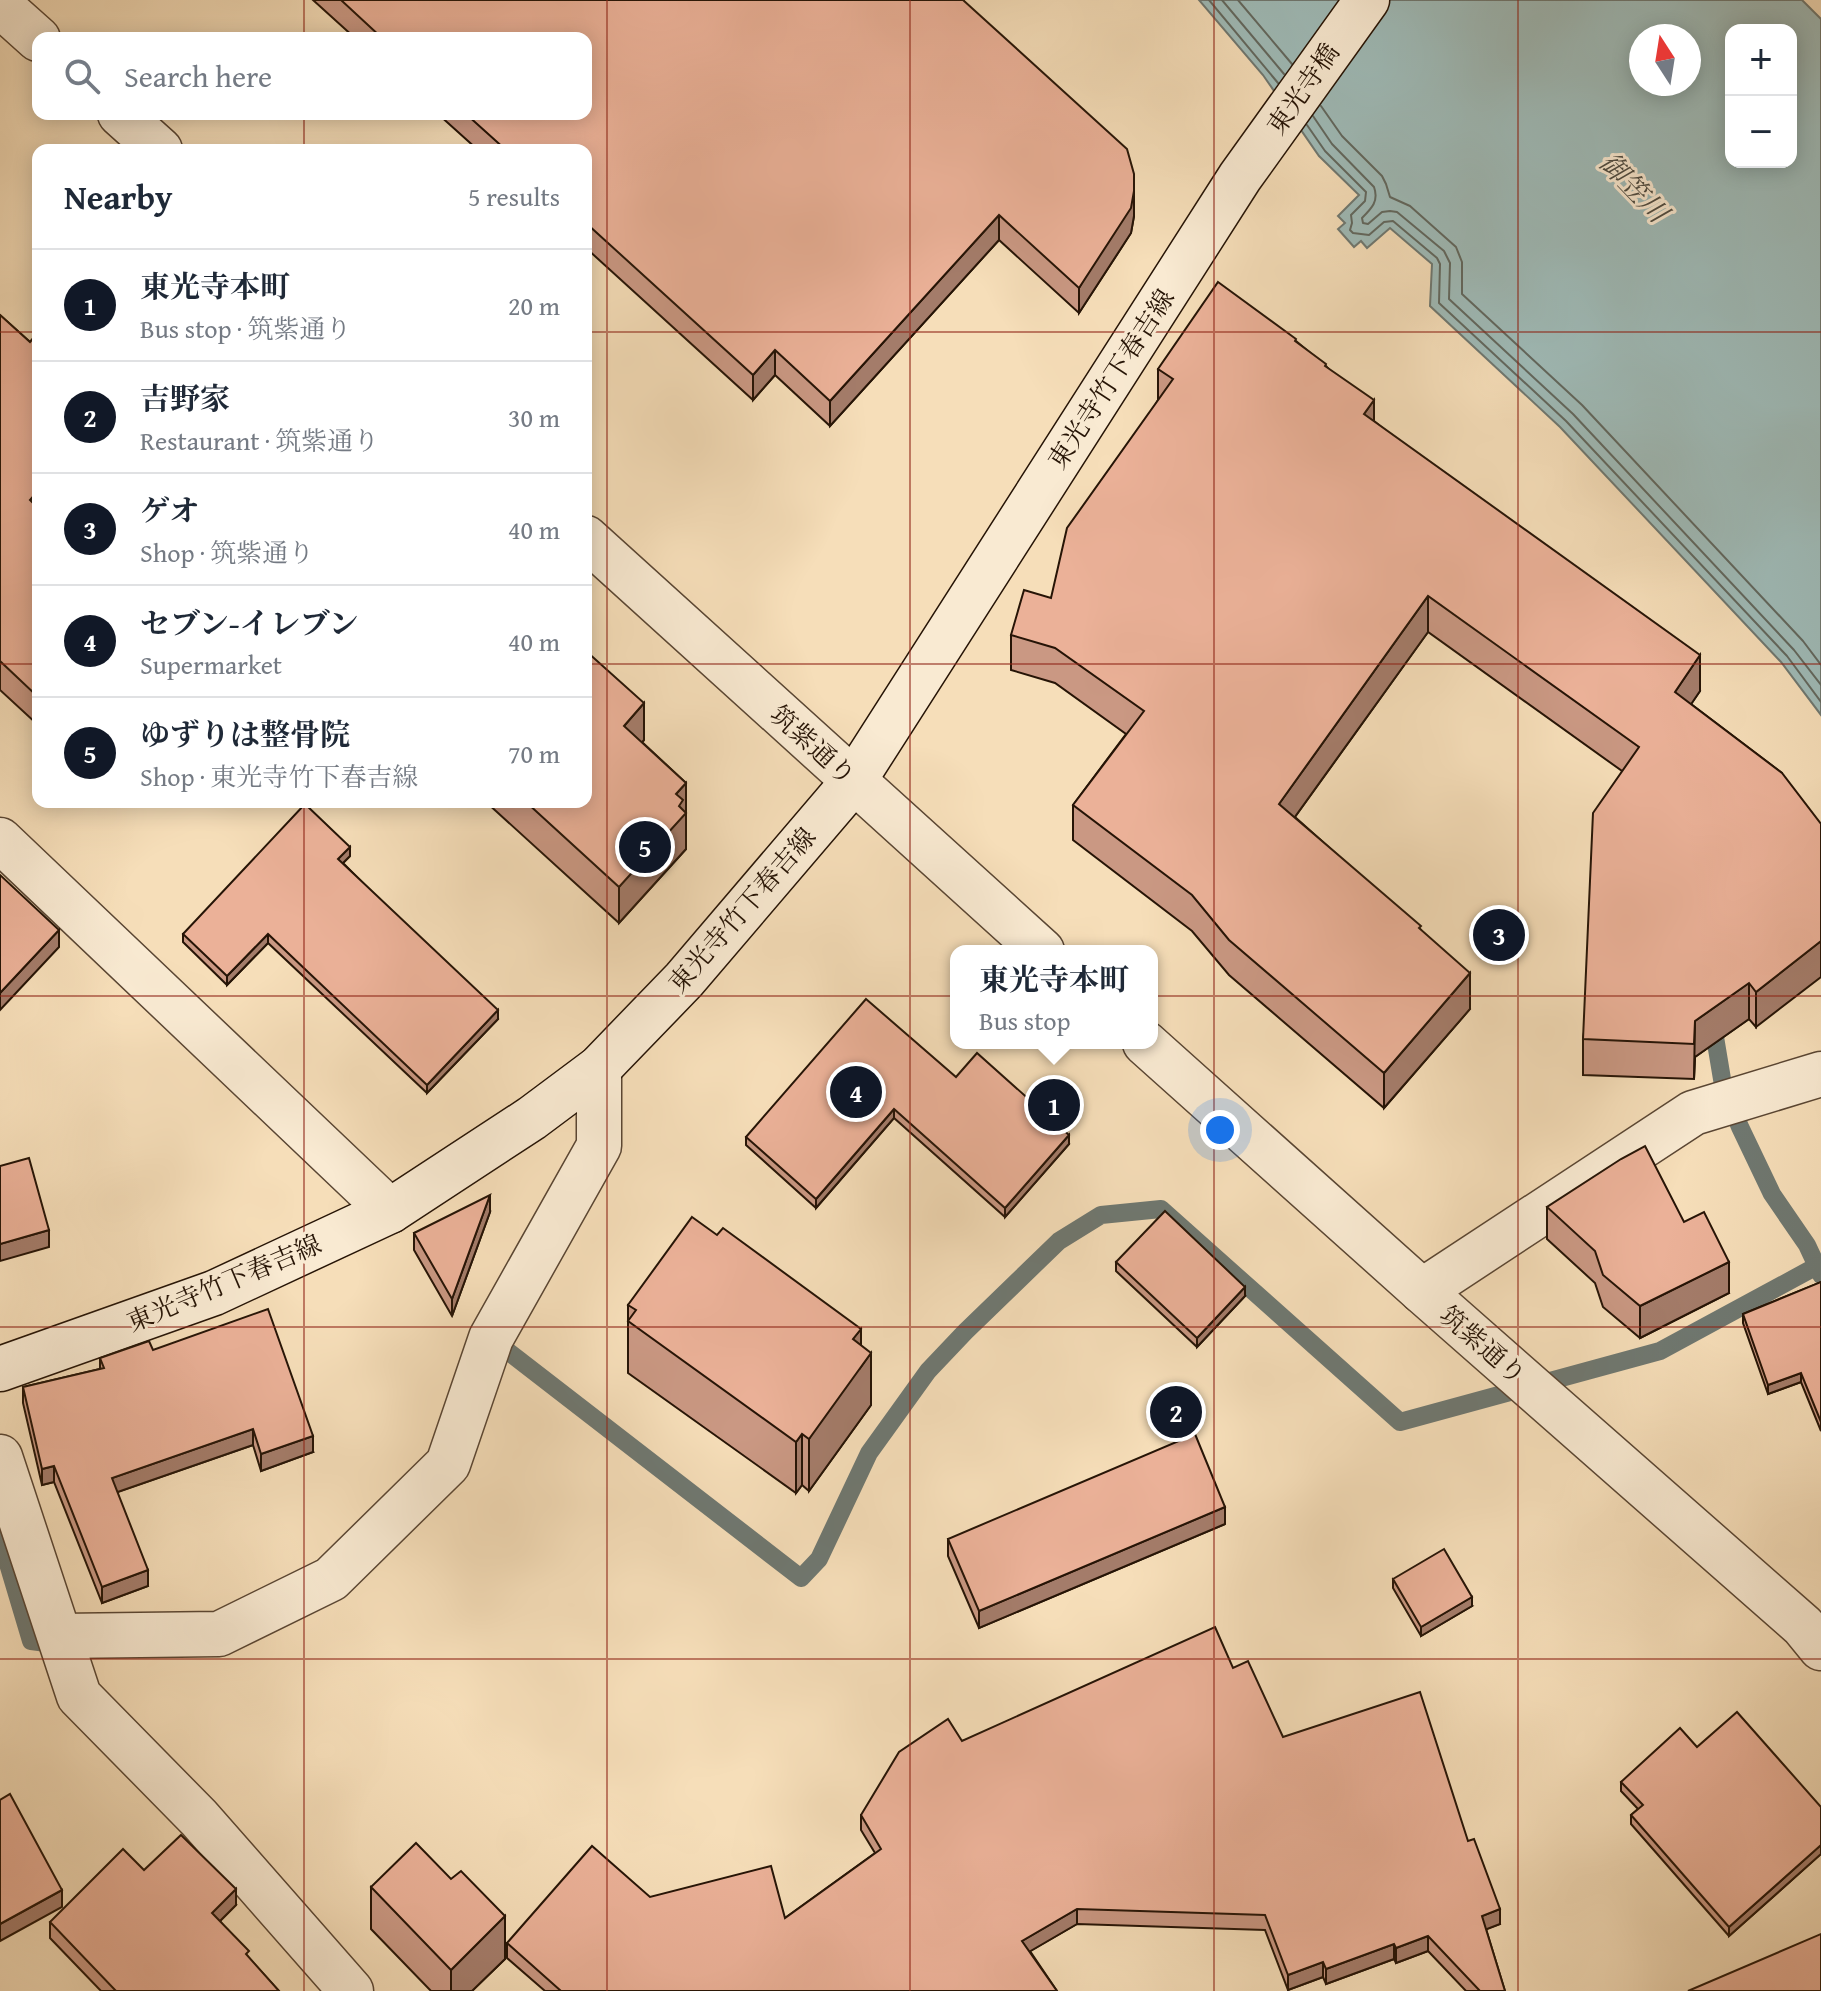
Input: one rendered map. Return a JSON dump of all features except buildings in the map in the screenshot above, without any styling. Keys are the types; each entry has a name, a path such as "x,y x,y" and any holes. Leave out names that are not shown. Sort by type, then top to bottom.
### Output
{"street":[{"name":"東光寺橋","path":"1240,177 1367,0"},
{"path":"0,5 32,34"},
{"path":"127,120 153,144"},
{"name":"東光寺竹下春吉線","path":"0,1369 214,1293 390,1211 532,1118 599,1068 684,980 853,782 1240,177"},
{"name":"筑紫通り","path":"592,543 1035,945"},
{"path":"0,840 390,1211"},
{"name":"筑紫通り","path":"1152,1049 1803,1626 1821,1648"},
{"path":"61,1636 219,1634 331,1579 448,1464 491,1338 599,1146 599,1068"},
{"path":"1422,1291 1693,1113 1821,1074"},
{"path":"0,1457 79,1696 199,1818 351,1991"}],"water":[{"name":"御笠川","path":"1199,0 1802,0 1821,19 1821,715 1781,662 1560,427 1430,306 1432,264 1390,228 1367,248 1361,241 1354,247 1338,229 1345,223 1338,216 1359,195 1319,156 1263,75"}],"waterway":[{"path":"1712,1019 1723,1085 1740,1127 1772,1194 1807,1245 1821,1275"},
{"path":"494,1360 505,1349 801,1578 819,1559 869,1453 928,1371 1059,1241 1101,1215 1161,1209 1400,1422 1660,1351 1817,1266"},
{"path":"0,1537 31,1641 62,1645"}],"place":[{"name":"ゆずりは整骨院","path":"645,847"},
{"name":"ゲオ","path":"1499,935"},
{"name":"セブン-イレブン","path":"856,1092"},
{"name":"東光寺本町","path":"1054,1105"},
{"name":"吉野家","path":"1176,1412"}]}
